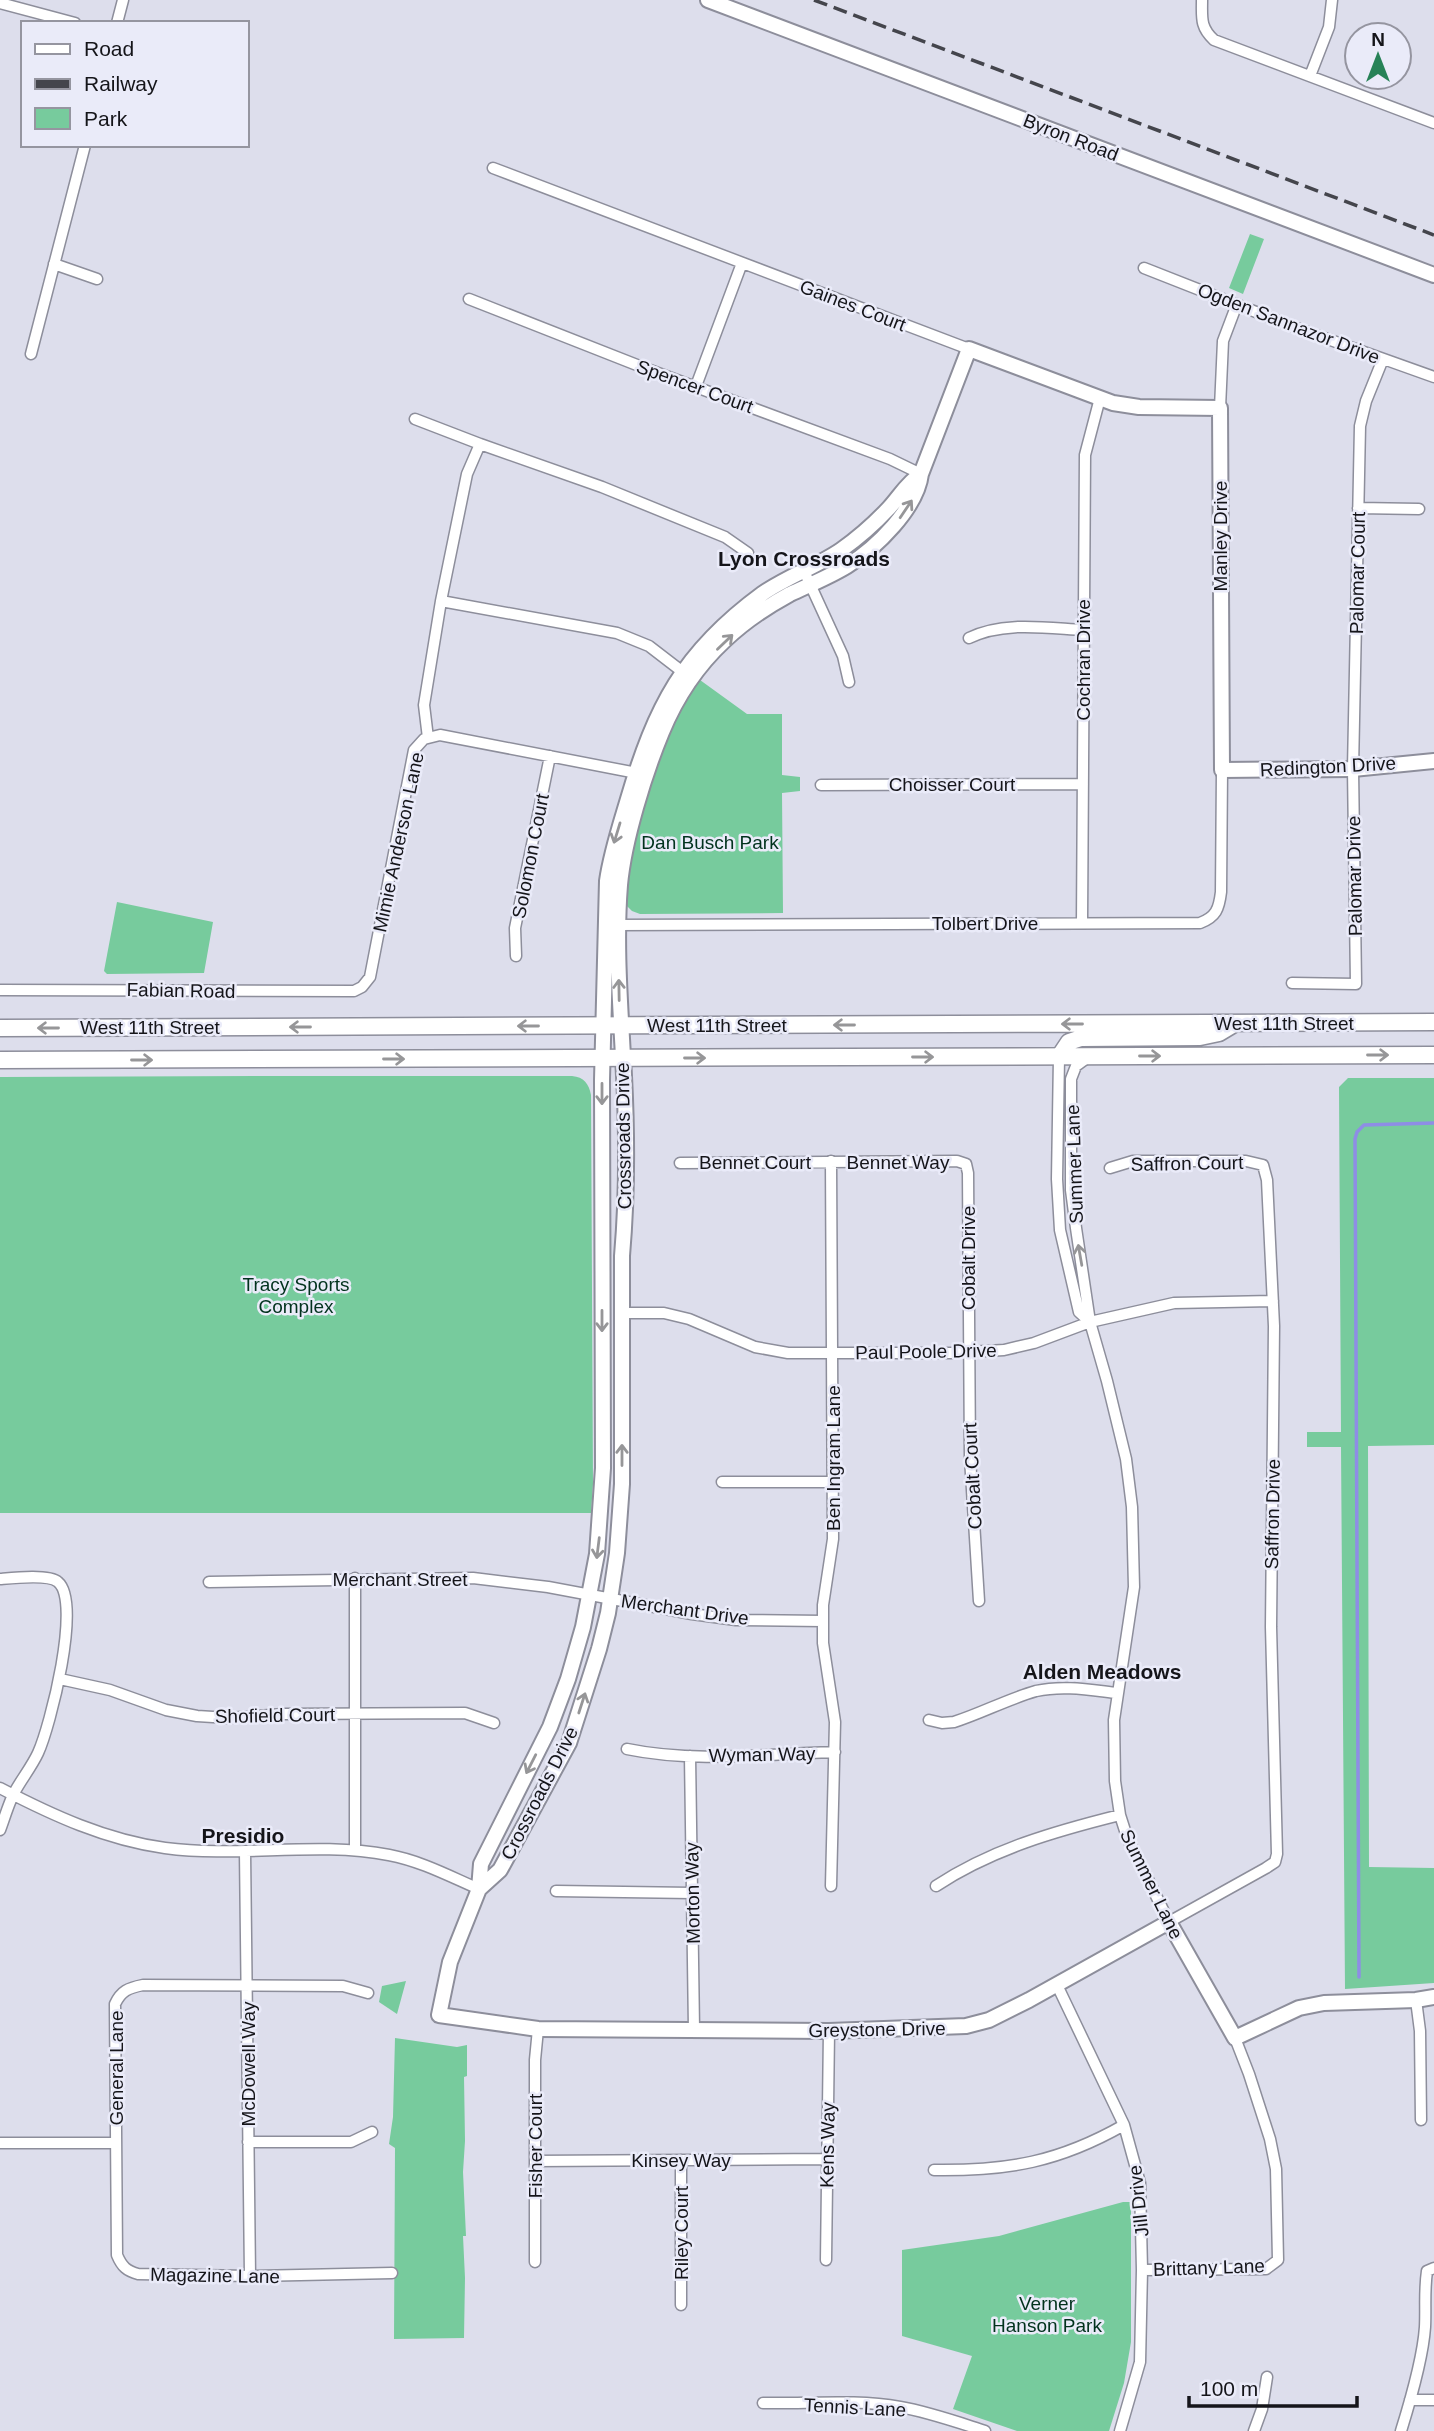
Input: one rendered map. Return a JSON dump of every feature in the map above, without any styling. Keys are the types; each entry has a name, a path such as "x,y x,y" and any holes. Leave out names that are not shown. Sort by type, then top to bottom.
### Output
{"main road":[{"name":"West 11th Street","path":"5,1030 1434,1022"},
{"path":"1059,1056 1069,1042 1081,1038 1200,1037 1219,1033 1236,1023"},
{"name":"West 11th Street","path":"0,1060 1434,1055"}],"street":[{"path":"118,21 123,0"},
{"name":"Byron Road","path":"708,0 1434,275"},
{"path":"1202,0 1202,22 1205,32 1214,40 1434,123"},
{"path":"1310,76 1329,27 1332,0"},
{"path":"0,3 20,4 69,21"},
{"path":"31,354 84,147"},
{"name":"Gaines Court","path":"493,168 1113,403 1139,407 1220,408"},
{"path":"696,386 742,263"},
{"path":"54,264 97,279"},
{"name":"Ogden Sannazor Drive","path":"1144,268 1434,377"},
{"name":"Spencer Court","path":"469,299 890,459 921,474"},
{"name":"Manley Drive","path":"1222,770 1220,408 1223,341 1237,304"},
{"name":"Crossroads Drive","path":"439,2015 450,1962 479,1889 481,1864 550,1727 564,1691 578,1645 597,1554 603,1485 603,1025 612,925 641,774 681,694 687,675 725,640 788,595 868,529 891,506 909,482 921,474 969,349"},
{"name":"Palomar Court","path":"1353,769 1360,426 1366,401 1383,359"},
{"name":"Cochran Drive","path":"1082,923 1085,455 1100,398"},
{"path":"415,419 602,487 725,537 748,553"},
{"path":"428,738 424,705 441,601 467,474 480,444"},
{"path":"1358,508 1419,509"},
{"path":"807,578 843,656 849,682"},
{"path":"441,601 617,634 649,646 687,675"},
{"path":"969,638 995,629 1083,630"},
{"name":"Mimie Anderson Lane","path":"362,987 370,977 373,965 414,750 420,743 440,736 641,774"},
{"name":"Solomon Court","path":"516,956 515,928 550,756"},
{"name":"Redington Drive","path":"1222,770 1353,769 1434,761"},
{"name":"Palomar Drive","path":"1292,984 1356,984 1353,769"},
{"name":"Tolbert Drive","path":"612,925 1200,923 1216,914 1219,909 1222,770"},
{"name":"Choisser Court","path":"821,785 1083,784"},
{"name":"Crossroads Drive","path":"479,1889 500,1870 569,1743 599,1649 610,1598 621,1520 622,1256 625,1223 623,1058 612,925"},
{"name":"Fabian Road","path":"0,990 344,992 362,987"},
{"name":"Summer Lane","path":"1059,1056 1057,1180 1060,1230 1079,1312 1090,1322"},
{"name":"Summer Lane","path":"1091,1056 1076,1066 1071,1079 1071,1190 1090,1322 1126,1459 1132,1507 1134,1587 1114,1720 1115,1781 1120,1815 1169,1923 1235,2038 1250,2074 1270,2139 1276,2169 1279,2251 1276,2263"},
{"name":"Bennet Court","path":"680,1163 831,1161"},
{"name":"Bennet Way","path":"831,1161 957,1161 966,1164"},
{"name":"Ben Ingram Lane","path":"831,1161 833,1539 823,1605 823,1643 835,1723 831,1886"},
{"name":"Saffron Court","path":"1110,1168 1133,1161 1246,1161 1264,1166"},
{"name":"Cobalt Drive","path":"966,1164 967,1352"},
{"name":"Saffron Drive","path":"1264,1166 1273,1301 1271,1626 1277,1844 1275,1862"},
{"name":"Paul Poole Drive","path":"622,1312 664,1313 689,1319 755,1348 788,1353 967,1352 1004,1350 1034,1343 1090,1322 1174,1303 1273,1301"},
{"name":"Cobalt Court","path":"967,1352 970,1458 979,1601"},
{"path":"722,1482 833,1482"},
{"path":"0,1578 48,1578 58,1582 66,1596 60,1679 38,1752 14,1795 0,1830"},
{"path":"355,1578 355,1850"},
{"name":"Merchant Street","path":"209,1581 473,1578 590,1594"},
{"name":"Merchant Drive","path":"590,1594 736,1620 823,1620"},
{"name":"Shofield Court","path":"60,1679 110,1690 166,1710 197,1716 229,1718 283,1714 465,1713 494,1723"},
{"path":"929,1720 954,1722 1035,1692 1054,1689 1072,1688 1117,1693"},
{"name":"Wyman Way","path":"626,1749 690,1756 835,1752"},
{"name":"Morton Way","path":"690,1756 694,2029"},
{"path":"0,1788 64,1819 119,1838 165,1848 245,1852 355,1850 414,1861 479,1889"},
{"path":"936,1886 960,1871 1051,1832 1120,1815"},
{"name":"McDowell Way","path":"245,1852 250,2276"},
{"name":"Greystone Drive","path":"439,2015 538,2029 829,2031 966,2026 989,2020 1057,1985 1275,1862"},
{"path":"556,1891 692,1893"},
{"name":"General Lane","path":"116,2143 116,2004 120,1994 131,1987 143,1985 247,1986"},
{"name":"Jill Drive","path":"1057,1985 1124,2124 1140,2183 1140,2362 1119,2431"},
{"path":"247,1986 343,1986 368,1993"},
{"path":"1235,2038 1299,2008 1324,2003 1434,1997"},
{"path":"1416,2000 1420,2031 1421,2120"},
{"name":"Fisher Court","path":"535,2262 535,2060 538,2029"},
{"name":"Kens Way","path":"827,2260 829,2031"},
{"path":"934,2170 1009,2167 1041,2161 1103,2136 1124,2124"},
{"path":"248,2142 351,2142 372,2132"},
{"path":"0,2143 116,2143"},
{"name":"Magazine Lane","path":"116,2143 117,2255 128,2271 138,2274 250,2276 392,2273"},
{"name":"Kinsey Way","path":"535,2161 826,2159"},
{"name":"Riley Court","path":"681,2160 681,2305"},
{"name":"Brittany Lane","path":"1142,2270 1266,2269 1276,2263"},
{"path":"1401,2431 1425,2329 1424,2291 1427,2272 1434,2268"},
{"path":"1254,2431 1262,2409 1267,2377"},
{"path":"1410,2400 1434,2400"},
{"name":"Tennis Lane","path":"763,2403 898,2407 933,2414 985,2431"}],"green space":[{"path":"1250,234 1264,239 1243,294 1229,288"},
{"name":"Dan Busch Park","path":"700,680 747,714 782,714 782,775 800,777 800,791 782,793 783,913 640,914 626,905 634,841 650,785 674,722"},
{"path":"117,902 213,922 204,973 107,974 104,971"},
{"name":"Tracy Sports Complex","path":"572,1076 585,1082 591,1095 591,1513 0,1513 0,1077"},
{"path":"1348,1078 1434,1078 1434,1445 1368,1446 1369,1867 1434,1868 1434,1983 1345,1989 1341,1447 1307,1447 1307,1432 1341,1432 1339,1087"},
{"path":"406,1981 397,2014 379,2002 382,1986"},
{"path":"395,2038 457,2047 467,2045 463,2172 466,2236 463,2236 464,2338 394,2339 395,2148 389,2144 393,2117"},
{"name":"Verner Hanson Park","path":"1131,2202 1131,2342 1124,2383 1109,2431 1017,2431 953,2409 972,2356 902,2336 902,2250 999,2236"}],"waterway":[{"path":"1359,1977 1355,1139 1357,1132 1364,1125 1434,1123"}],"railway":[{"path":"814,0 1434,235"}],"district":[{"name":"Lyon Crossroads","path":"804,559"},
{"name":"Alden Meadows","path":"1102,1672"},
{"name":"Presidio","path":"243,1836"}]}
